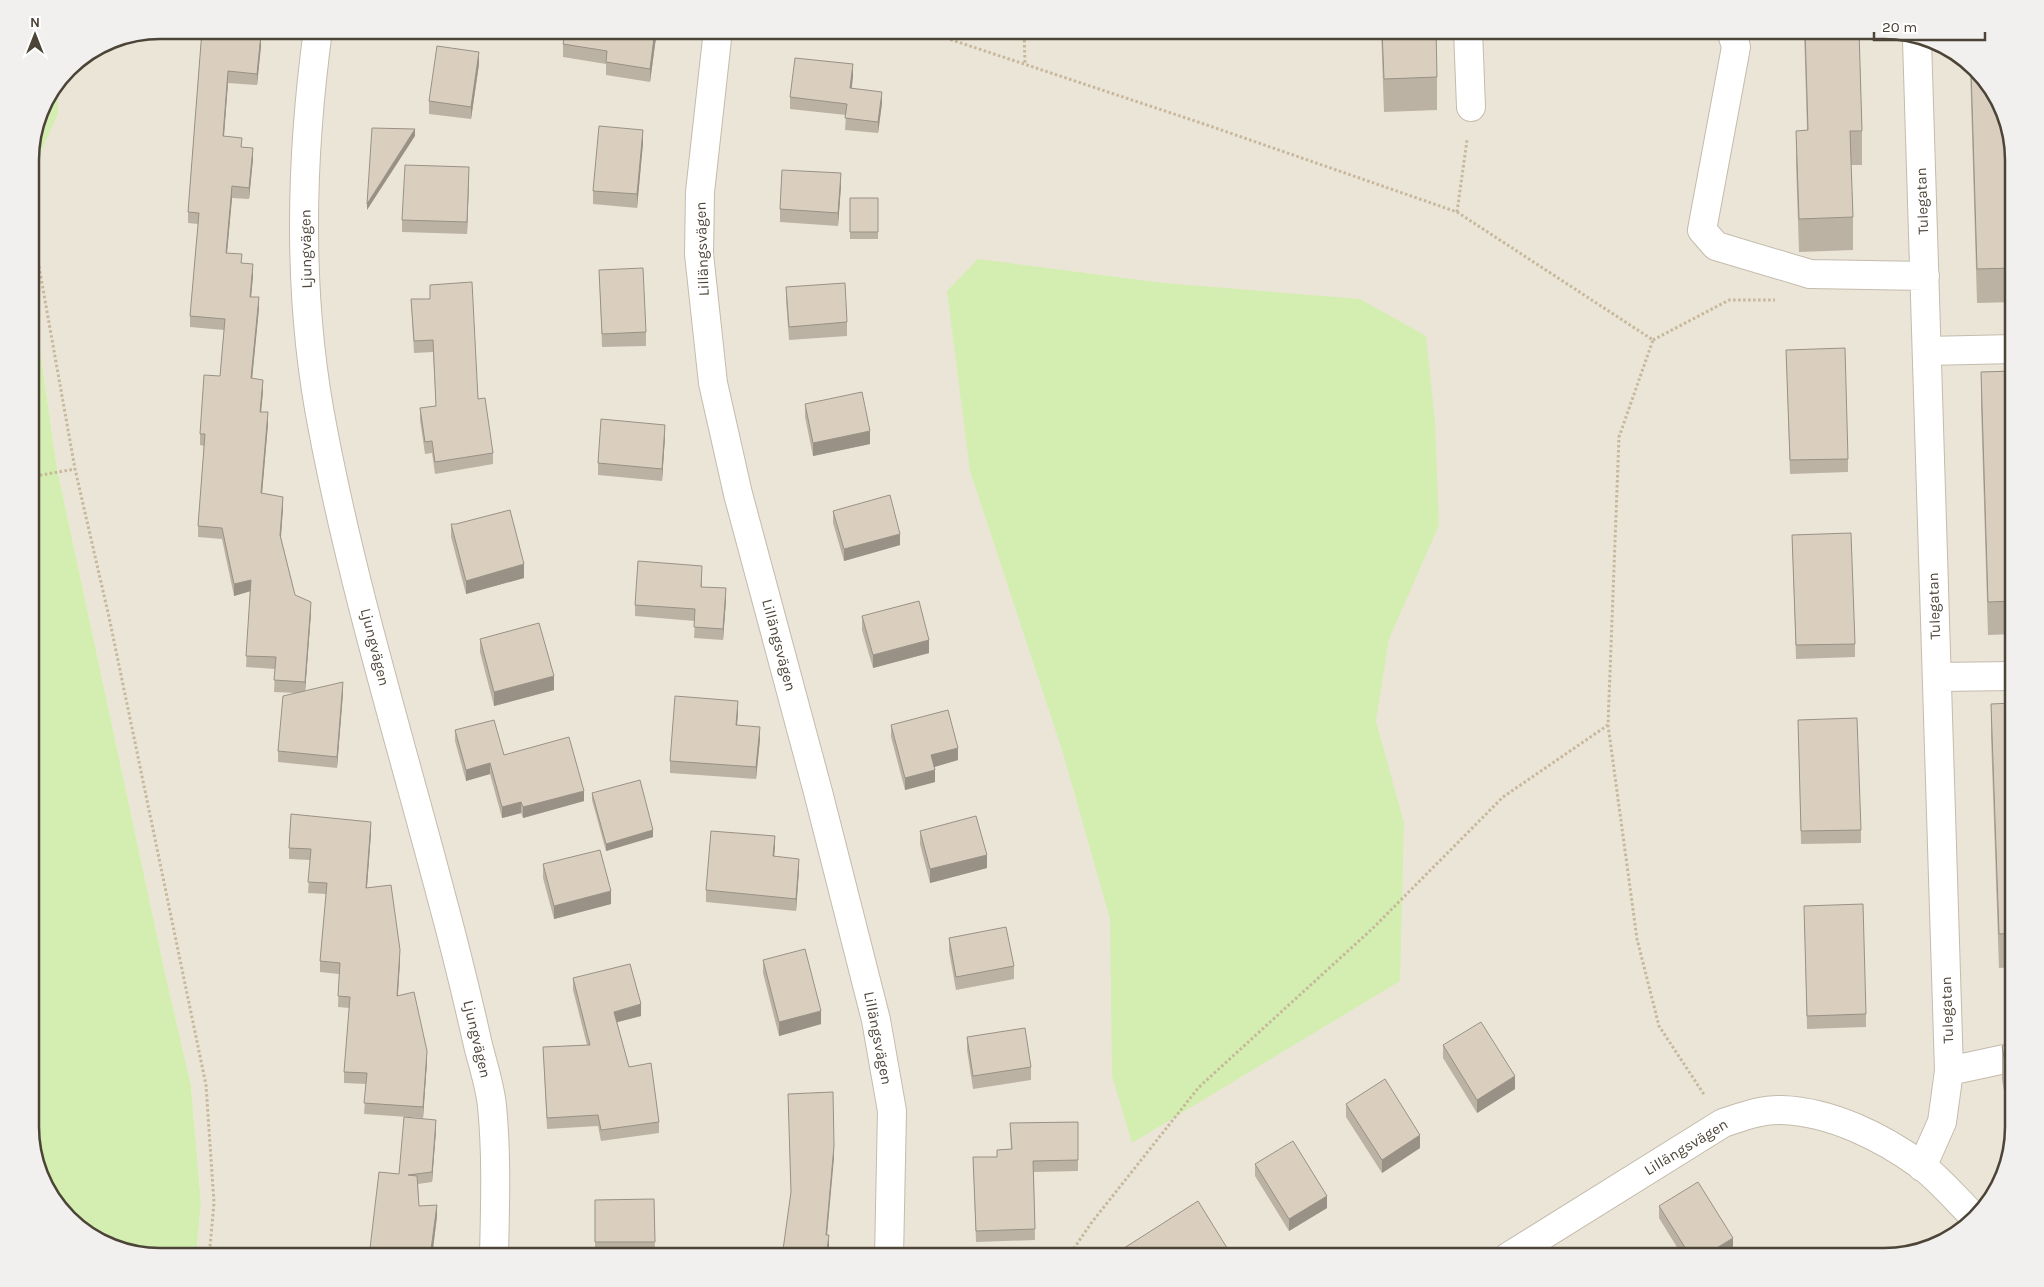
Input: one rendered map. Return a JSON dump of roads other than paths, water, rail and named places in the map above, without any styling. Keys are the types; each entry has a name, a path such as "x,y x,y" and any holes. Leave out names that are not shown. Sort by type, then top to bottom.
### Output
{"street":[{"name":"Ljungvägen","path":"317,39 308,96 305,190 305,265 309,344 322,429 342,517 463,979 491,1102 496,1166 494,1248"},
{"name":"Lillängsvägen","path":"717,39 700,192 699,254 713,383 738,494 821,801 876,1020 892,1111 889,1248"},
{"path":"1468,39 1471,107"},
{"path":"1734,39 1736,47 1702,230 1716,246 1810,274 1924,276"},
{"name":"Tulegatan","path":"1917,43 1949,1071 1942,1122 1922,1167"},
{"path":"1927,351 2005,350"},
{"path":"1937,677 2005,676"},
{"path":"1949,1071 2005,1059"},
{"name":"Lillängsvägen","path":"1523,1248 1723,1124 1751,1114 1781,1110 1812,1114 1842,1123 1877,1138 1922,1167 1970,1212"}]}
